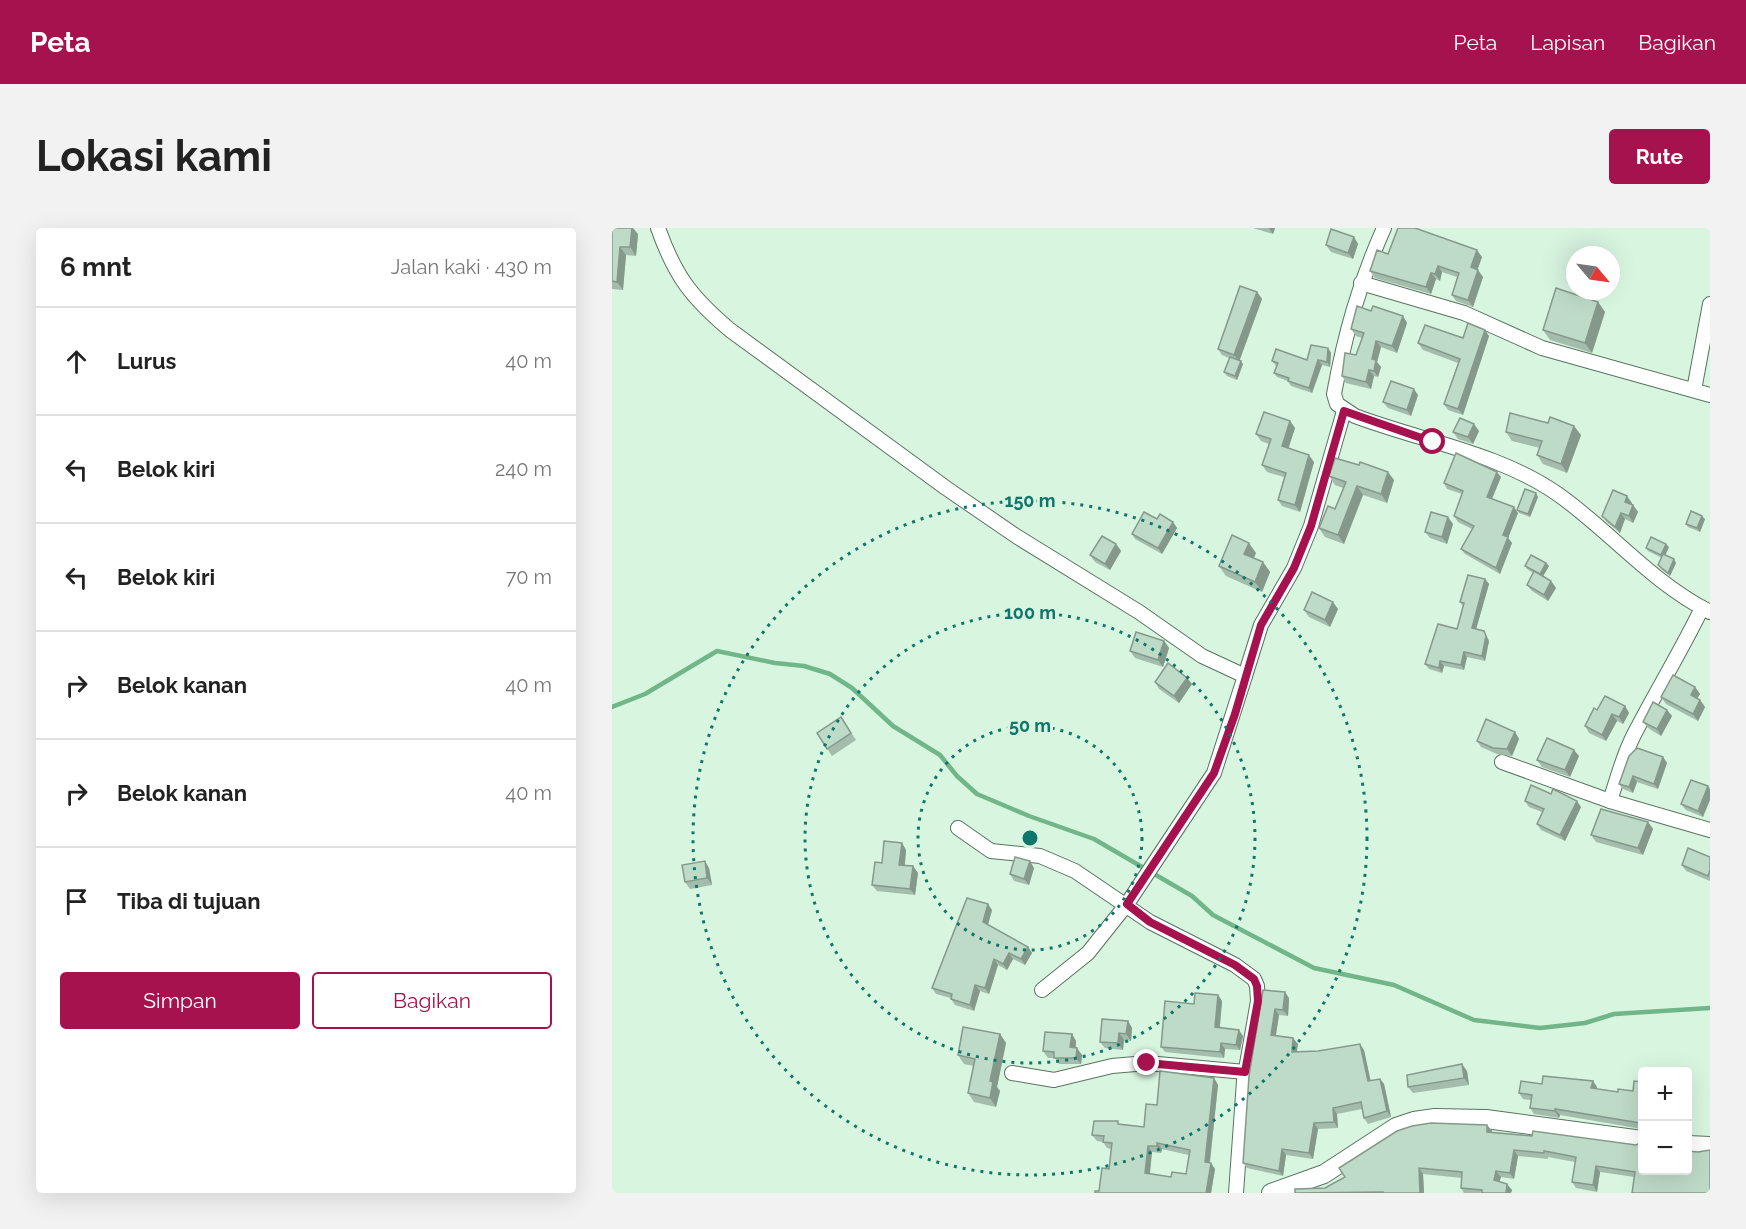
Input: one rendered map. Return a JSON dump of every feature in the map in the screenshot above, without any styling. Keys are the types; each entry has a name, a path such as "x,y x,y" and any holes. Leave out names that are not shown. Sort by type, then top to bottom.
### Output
{"street":[{"path":"658,228 676,274 708,311 730,330 945,488 1016,536 1139,612 1202,656 1245,676"},
{"path":"1384,228 1348,321 1334,394 1344,411 1486,460 1538,483 1558,494 1653,576 1706,610 1637,728 1624,757 1610,801"},
{"path":"1361,283 1464,313 1542,348 1710,395"},
{"path":"1694,390 1710,304"},
{"path":"1042,990 1088,953 1127,904 1214,773 1261,625 1294,568 1311,526 1344,411"},
{"path":"1502,762 1610,801 1710,830"},
{"path":"958,828 991,851 1053,860 1127,904 1150,922 1235,965 1254,979 1258,1001 1245,1072 1236,1193"},
{"path":"1012,1073 1054,1080 1112,1066 1147,1063 1245,1072"},
{"path":"1271,1193 1324,1174 1396,1127 1425,1119 1486,1119 1638,1139"},
{"path":"1692,1145 1710,1146"}],"building":[{"path":"612,228 632,228 630,247 620,247 617,282 612,281"},
{"path":"1398,228 1415,228 1477,250 1471,267 1478,270 1468,300 1452,295 1459,273 1438,266 1435,274 1431,273 1426,287 1370,271 1377,250 1388,254"},
{"path":"1331,229 1354,237 1348,253 1326,245"},
{"path":"1240,286 1257,292 1234,355 1218,349"},
{"path":"1556,288 1566,291 1566,300 1598,302 1585,343 1543,330"},
{"path":"1357,306 1371,311 1373,306 1403,316 1392,346 1376,341 1372,359 1376,360 1374,371 1369,370 1366,382 1342,376 1345,353 1356,355 1364,333 1351,329"},
{"path":"1468,323 1485,330 1458,409 1444,404 1460,359 1418,343 1425,325 1463,338"},
{"path":"1311,345 1328,348 1327,362 1318,360 1309,388 1288,381 1289,378 1274,373 1278,363 1272,361 1276,349 1307,360"},
{"path":"1230,357 1241,361 1235,376 1224,372"},
{"path":"1391,381 1414,389 1407,410 1383,402"},
{"path":"1264,412 1290,421 1282,446 1309,455 1295,505 1278,500 1286,473 1262,465 1271,439 1256,434"},
{"path":"1510,413 1548,423 1550,417 1574,426 1561,464 1537,455 1542,441 1506,432"},
{"path":"1460,418 1474,424 1468,437 1453,432"},
{"path":"1456,453 1497,472 1487,497 1514,507 1503,535 1508,537 1496,568 1461,549 1474,526 1454,516 1463,491 1444,483"},
{"path":"1335,458 1359,465 1360,462 1388,472 1381,494 1357,486 1338,535 1319,528 1328,506 1335,509 1346,482 1329,476"},
{"path":"1525,489 1536,493 1528,514 1517,510"},
{"path":"1613,490 1627,496 1625,502 1633,505 1629,516 1621,513 1615,527 1602,516"},
{"path":"1691,511 1702,516 1697,528 1686,524"},
{"path":"1144,512 1157,519 1160,514 1173,522 1158,548 1132,534"},
{"path":"1431,512 1448,517 1442,537 1425,532"},
{"path":"1232,535 1249,543 1244,554 1263,562 1255,582 1219,566"},
{"path":"1102,536 1116,544 1105,564 1090,555"},
{"path":"1651,537 1666,544 1661,555 1646,548"},
{"path":"1663,554 1674,559 1668,573 1658,565"},
{"path":"1531,555 1546,563 1540,574 1525,566"},
{"path":"1534,571 1551,581 1544,595 1527,585"},
{"path":"1468,575 1485,579 1472,628 1484,631 1486,636 1482,656 1464,652 1461,665 1440,661 1439,668 1425,664 1438,624 1457,629 1464,603 1460,602"},
{"path":"1312,592 1333,602 1325,620 1304,610"},
{"path":"1136,632 1164,641 1158,660 1130,651"},
{"path":"1168,663 1187,678 1174,696 1155,682"},
{"path":"1673,675 1695,687 1691,695 1700,700 1693,714 1661,697"},
{"path":"1605,696 1625,706 1619,717 1612,714 1602,735 1585,726 1594,708 1597,710"},
{"path":"1653,702 1667,710 1657,729 1643,722"},
{"path":"841,717 851,733 827,749 817,733"},
{"path":"1486,719 1515,732 1507,749 1493,748 1477,741"},
{"path":"1547,738 1574,750 1565,770 1537,760"},
{"path":"1637,748 1663,757 1654,784 1633,776 1629,787 1619,784 1629,756"},
{"path":"1691,780 1708,786 1698,811 1681,804"},
{"path":"1531,785 1551,794 1553,789 1577,801 1560,835 1537,824 1544,809 1525,801"},
{"path":"1601,809 1648,822 1638,848 1591,835"},
{"path":"884,841 902,843 899,865 913,866 910,889 872,885 875,862 882,863"},
{"path":"1688,848 1710,857 1708,876 1682,865"},
{"path":"1015,857 1030,861 1024,879 1010,874"},
{"path":"705,861 707,878 685,882 682,865"},
{"path":"967,898 988,904 983,922 1028,947 1021,959 1009,953 1003,964 994,959 985,988 975,985 970,1005 951,999 952,994 932,988"},
{"path":"1263,990 1285,992 1283,1010 1275,1009 1271,1035 1293,1038 1292,1052 1318,1051 1360,1044 1368,1081 1380,1079 1387,1111 1364,1118 1361,1102 1333,1108 1334,1122 1314,1123 1309,1153 1282,1149 1279,1171 1243,1163 1249,1076"},
{"path":"1195,993 1218,995 1215,1027 1239,1030 1236,1045 1221,1043 1220,1052 1161,1047 1165,1001 1194,1004"},
{"path":"1102,1019 1128,1021 1126,1034 1119,1033 1118,1043 1100,1042"},
{"path":"963,1027 1000,1034 990,1081 993,1082 990,1098 968,1093 975,1059 958,1055"},
{"path":"1045,1032 1072,1034 1070,1047 1077,1048 1076,1058 1054,1058 1054,1052 1043,1051"},
{"path":"1462,1064 1464,1078 1408,1087 1407,1075"},
{"path":"1160,1071 1214,1078 1205,1162 1211,1163 1206,1193 1095,1193 1099,1191 1102,1168 1109,1169 1112,1143 1103,1142 1104,1136 1092,1135 1094,1121 1118,1121 1118,1124 1144,1127 1146,1104 1157,1105","holes":["1157,1143 1190,1150 1186,1174 1172,1172 1171,1177 1145,1173 1148,1146 1157,1146"]},
{"path":"1543,1076 1593,1081 1591,1088 1618,1092 1618,1089 1633,1091 1634,1081 1638,1082 1638,1123 1555,1109 1555,1111 1530,1108 1532,1095 1519,1093 1521,1081 1542,1084"},
{"path":"1431,1123 1487,1125 1487,1132 1532,1136 1533,1131 1638,1144 1638,1175 1692,1175 1692,1151 1710,1150 1710,1193 1632,1193 1635,1172 1596,1166 1593,1185 1572,1182 1576,1157 1544,1151 1544,1153 1514,1150 1510,1173 1496,1171 1494,1180 1507,1184 1506,1193 1482,1193 1482,1190 1461,1188 1462,1172 1419,1168 1420,1193 1295,1193 1295,1189 1325,1188 1345,1177 1339,1168 1397,1131"}],"waterway":[{"path":"612,707 645,694 717,651 775,663 804,666 830,674 852,688 893,726 940,755 957,776 977,794 1029,816 1094,839 1192,896 1213,915 1314,968 1394,985 1474,1020 1540,1028 1585,1023 1614,1014 1710,1008"}],"route":[{"path":"1147,1063 1245,1072 1258,1001 1254,979 1235,965 1186,943 1150,922 1127,904 1214,773 1235,714 1261,625 1294,568 1311,526 1328,475 1344,411 1433,442"}]}
